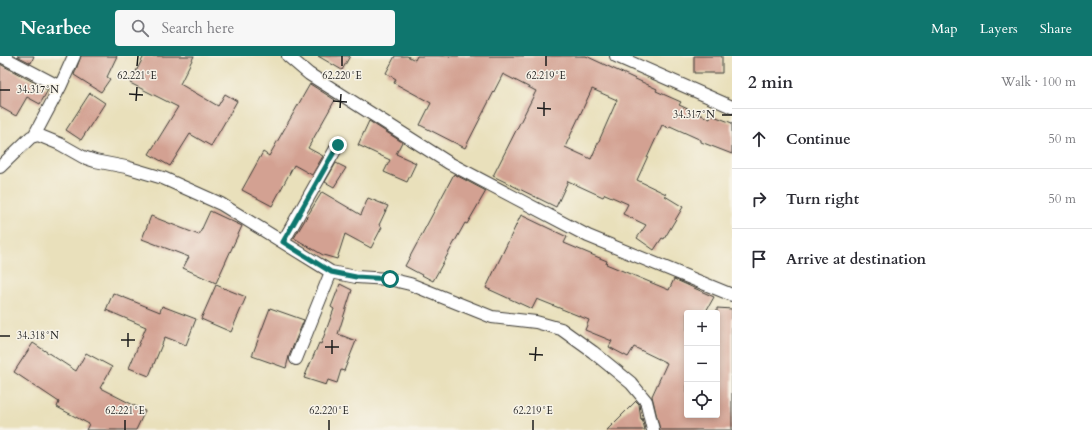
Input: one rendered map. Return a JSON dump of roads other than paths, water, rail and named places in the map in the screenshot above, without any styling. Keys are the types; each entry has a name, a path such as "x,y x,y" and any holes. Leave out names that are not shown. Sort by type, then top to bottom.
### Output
{"street":[{"path":"1,56 60,87"},
{"path":"0,167 34,136 60,87 74,56"},
{"path":"288,56 309,74 450,163 588,236 732,295"},
{"path":"616,56 732,107"},
{"path":"34,136 38,135 45,137 95,162 126,167 162,178 221,204 331,272 356,277 390,279 410,284 492,317 536,322 561,329 598,356 631,383 646,401 653,430"},
{"path":"283,242 338,145"},
{"path":"296,359 331,272"}]}
